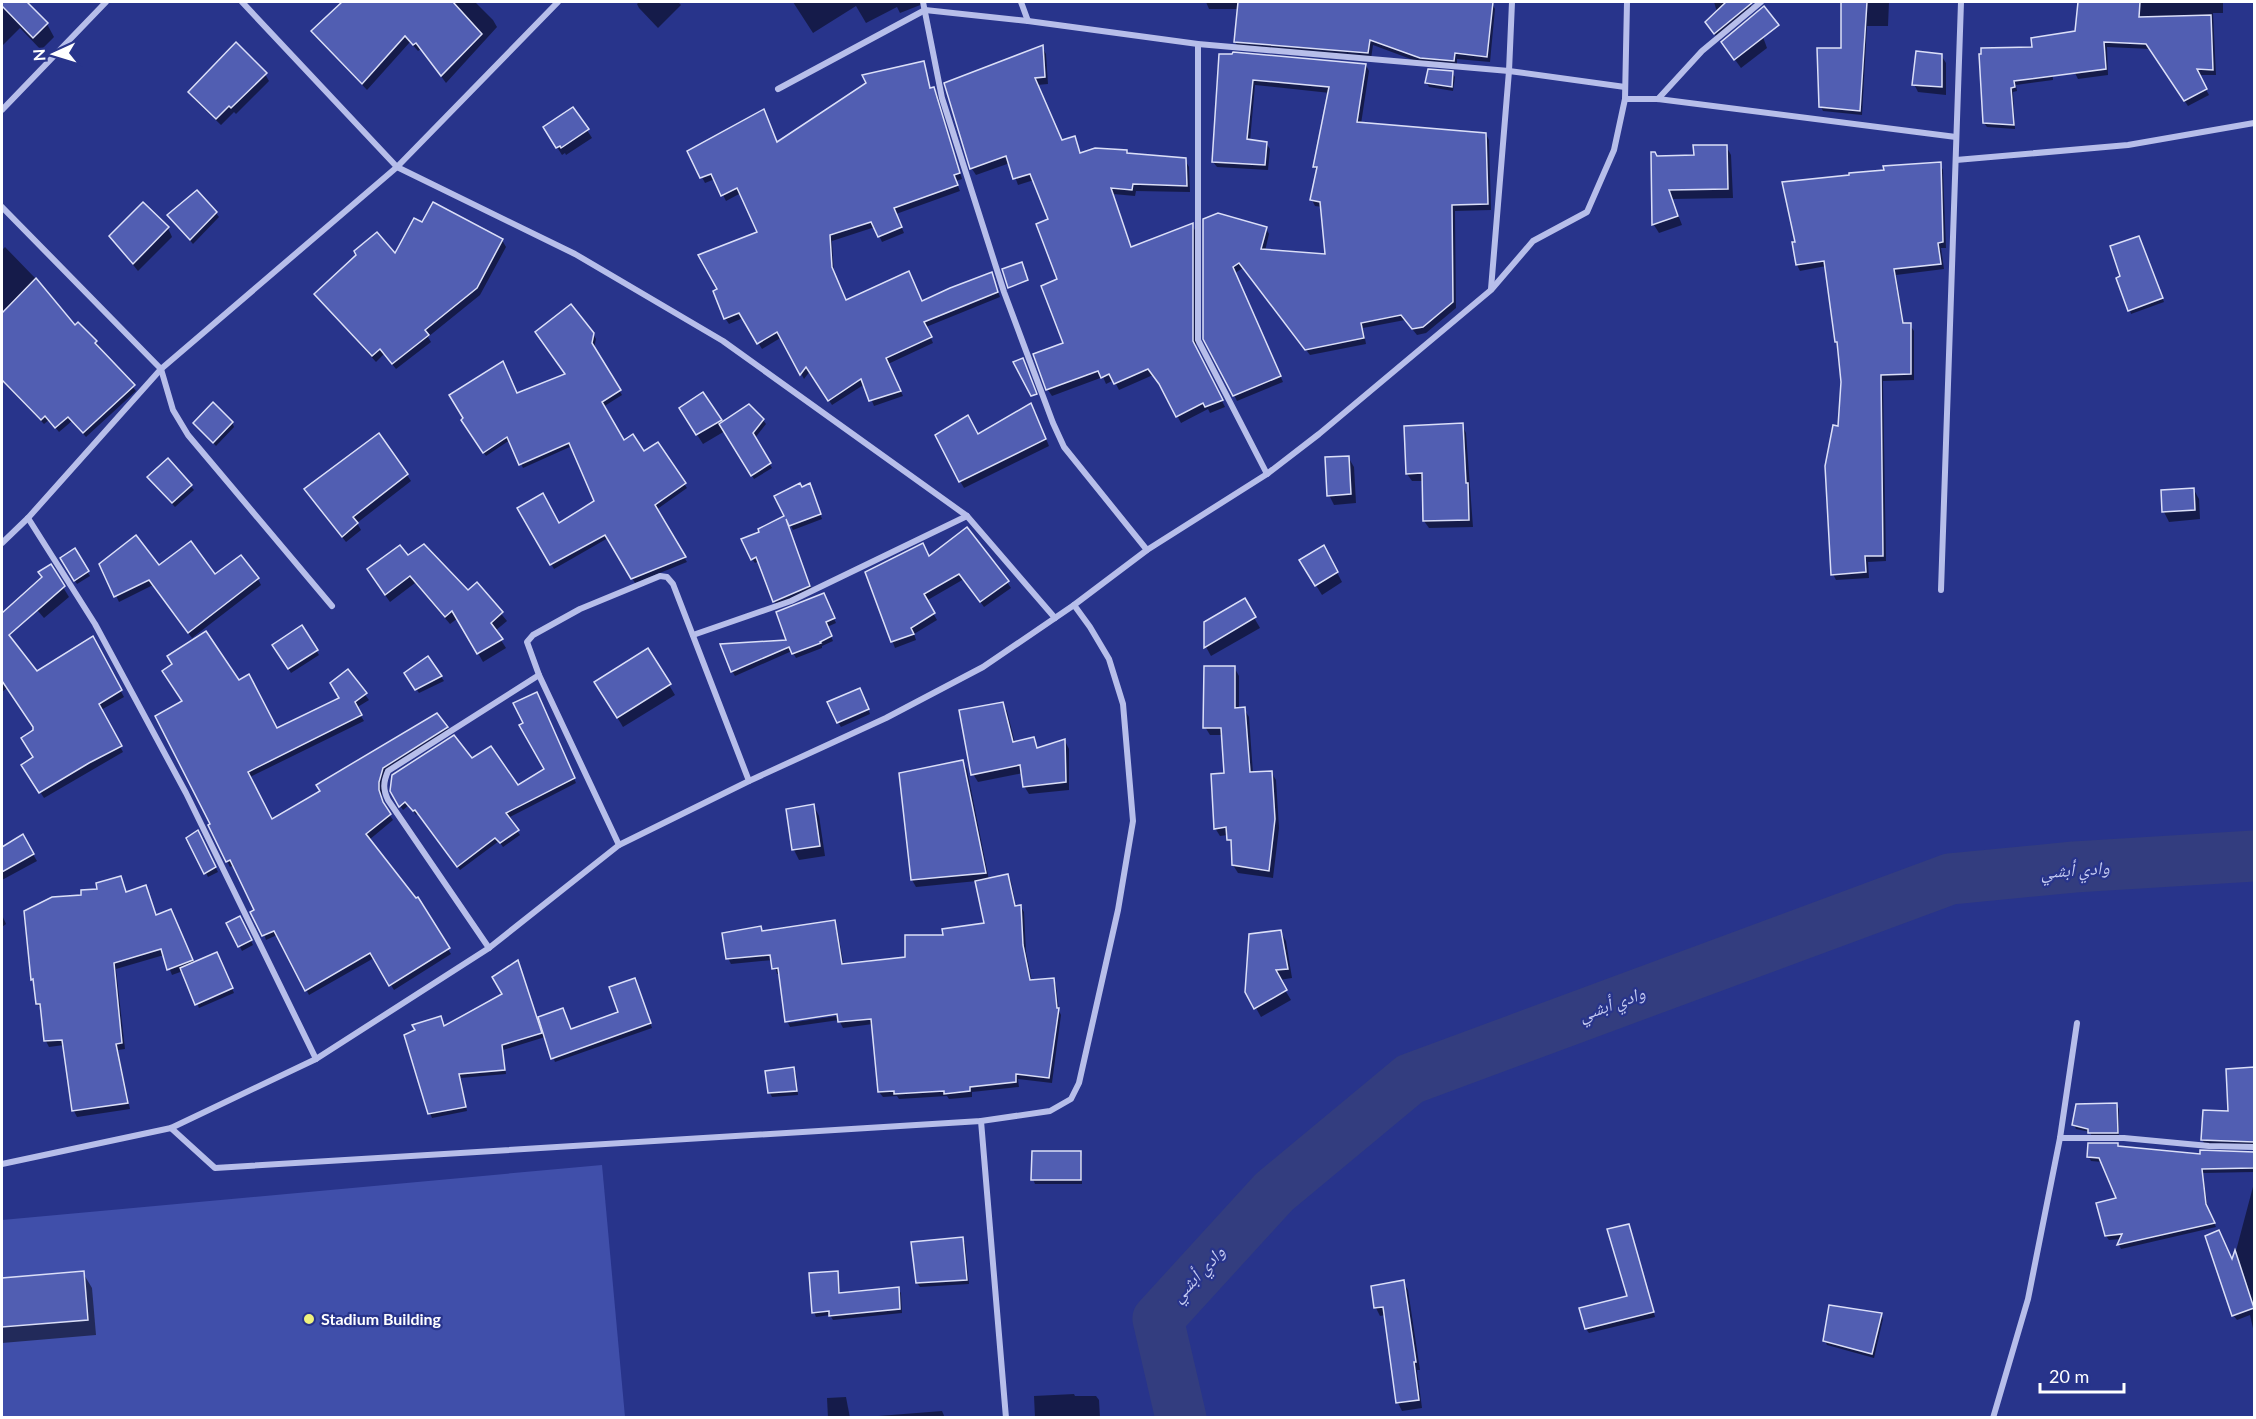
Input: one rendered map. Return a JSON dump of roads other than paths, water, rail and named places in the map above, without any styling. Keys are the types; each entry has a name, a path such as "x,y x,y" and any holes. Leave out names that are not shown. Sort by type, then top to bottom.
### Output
{"street":[{"path":"2,110 105,2"},
{"path":"242,2 397,167 575,254 704,330 967,516 1055,618"},
{"path":"2,543 28,518 161,369 397,167 558,2"},
{"path":"923,2 942,98 1004,292 1053,423 1064,447 1147,550"},
{"path":"1021,2 1028,21"},
{"path":"1491,290 1509,71 1512,2"},
{"path":"2,1164 171,1128 316,1059 489,948 618,845 886,718 983,667 1074,605 1147,550 1267,474 1319,434 1491,290 1533,241 1587,212 1614,150 1625,99 1627,2"},
{"path":"1658,99 1702,51 1761,2"},
{"path":"1941,591 1961,2"},
{"path":"778,89 925,10 1028,21 1198,44 1509,71 1625,87"},
{"path":"1198,44 1198,340 1267,474"},
{"path":"1625,99 1658,99 1956,137"},
{"path":"1956,160 2128,145 2254,123"},
{"path":"2,207 161,369 172,410 188,435 332,606"},
{"path":"693,635 791,601 967,516"},
{"path":"28,518 95,624 180,783 316,1059"},
{"path":"618,845 539,675 527,642 533,635 580,609 660,576 667,578 673,584 749,781"},
{"path":"171,1128 215,1168 981,1121 1050,1111 1071,1099 1079,1083 1118,910 1133,821 1123,704 1109,659 1074,605"},
{"path":"489,948 388,800 384,780 388,771 539,675"},
{"path":"1993,1418 2028,1299 2060,1137 2077,1023"},
{"path":"981,1121 1006,1418"},
{"path":"2060,1137 2124,1138 2209,1146 2254,1147"}],"waterway":[{"name":"وادي أبشي","path":"1181,1418 1158,1319 1274,1192 1410,1079 1950,879 2074,867 2254,856"}],"place":[{"name":"Stadium Building","path":"309,1319"}]}
